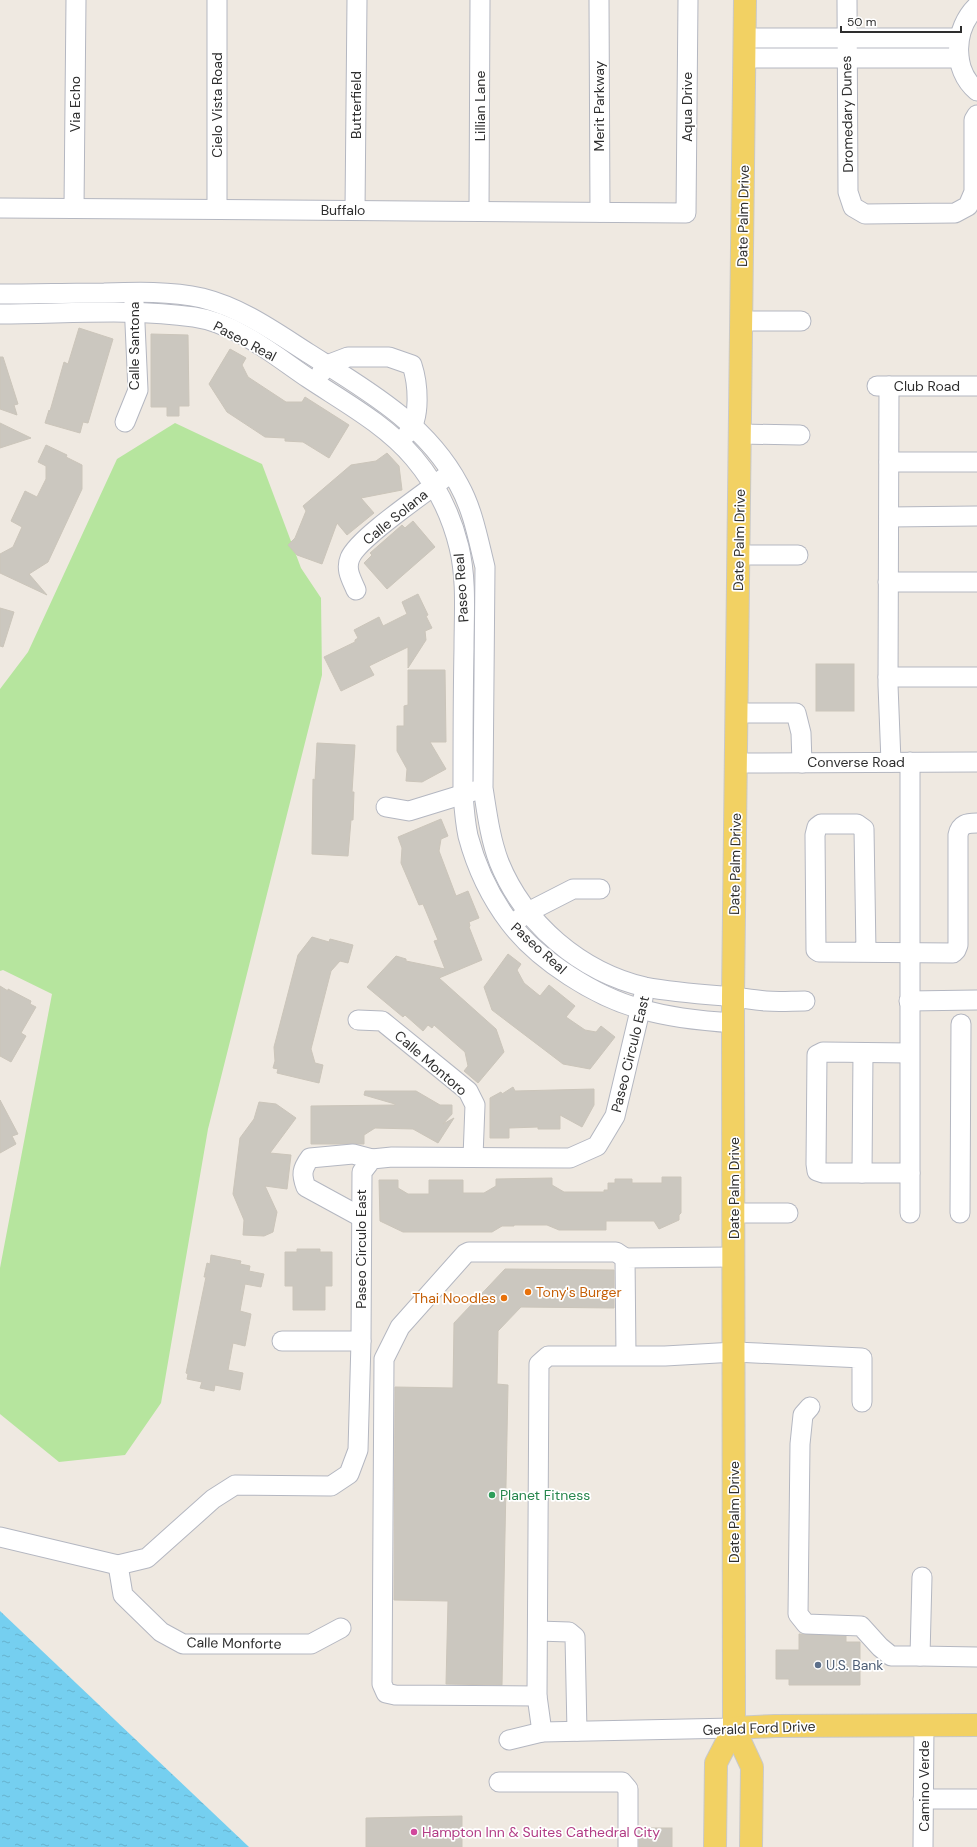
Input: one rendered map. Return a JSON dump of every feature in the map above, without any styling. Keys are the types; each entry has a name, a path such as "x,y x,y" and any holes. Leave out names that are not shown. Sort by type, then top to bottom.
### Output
{"main road":[{"name":"Date Palm Drive","path":"745,0 733,997 734,1728 752,1767 752,1847"},
{"name":"Gerald Ford Drive","path":"734,1728 775,1726 977,1725"},
{"name":"Date Palm Drive","path":"715,1847 716,1763 734,1728"}],"street":[{"name":"Via Echo","path":"74,208 76,0"},
{"name":"Cielo Vista Road","path":"217,0 217,209"},
{"name":"Butterfield","path":"355,210 357,0"},
{"name":"Lillian Lane","path":"479,212 480,0"},
{"name":"Merit Parkway","path":"599,0 600,212"},
{"name":"Aqua Drive","path":"686,213 688,0"},
{"name":"Dromedary Dunes","path":"847,0 846,57 848,192 853,207 865,214 955,213 968,206 974,192 974,120 977,115"},
{"path":"977,6 963,24 959,38 959,58 971,86 977,91"},
{"path":"745,48 847,37 959,38"},
{"path":"745,48 846,57 959,58"},
{"name":"Buffalo","path":"0,208 686,213"},
{"name":"Paseo Real","path":"0,294 134,292 170,293 203,298 245,314 381,399 414,427 430,442 452,473 462,491 478,537 485,567 483,788 488,823 499,862 506,877 528,912 541,928 576,956 605,973 646,987 767,1001 805,1001"},
{"name":"Calle Santona","path":"124,422 138,390 134,292"},
{"name":"Paseo Real","path":"0,314 135,313 195,317 208,321 248,339 360,412 400,443 435,486 448,512 459,549 464,588 463,794 468,836 475,857 497,904 511,924 535,948 570,976 592,990 640,1009 699,1021 734,1023"},
{"path":"742,321 801,321"},
{"path":"314,381 327,365 348,357 389,357 412,365 417,379 414,427 400,443"},
{"name":"Club Road","path":"889,462 883,386 977,386"},
{"path":"740,434 800,435"},
{"path":"891,762 888,677 889,462 977,462"},
{"name":"Calle Solana","path":"356,590 348,570 350,558 365,539 452,473"},
{"path":"889,517 977,516"},
{"path":"738,555 798,555"},
{"path":"888,582 977,582"},
{"path":"464,631 485,631"},
{"path":"888,677 977,677"},
{"path":"736,713 796,713 801,733 802,763"},
{"path":"910,762 910,1213"},
{"name":"Converse Road","path":"736,763 977,762"},
{"path":"386,807 409,811 483,788"},
{"path":"866,952 864,829 858,824 821,824 817,827 816,950 820,952 953,953 958,945 958,830 964,824 977,823"},
{"path":"511,924 528,912 573,889 600,889"},
{"name":"Paseo Circulo East","path":"118,1565 147,1558 213,1499 235,1485 331,1486 349,1474 358,1450 361,1341 362,1172 372,1159 473,1157 570,1158 597,1146 615,1116 646,987"},
{"path":"910,1001 977,1000"},
{"name":"Calle Montoro","path":"358,1020 382,1021 468,1091 475,1105 473,1157"},
{"path":"960,1213 961,1024"},
{"path":"909,1053 823,1052 817,1055 816,1061 818,1171 823,1174 910,1173"},
{"path":"862,1173 863,1053"},
{"path":"361,1217 306,1187 302,1169 310,1158 353,1154 372,1159"},
{"path":"734,1213 788,1213"},
{"path":"537,1696 395,1695 386,1693 382,1684 384,1359 400,1327 465,1254 469,1252 616,1252 625,1258 734,1256"},
{"path":"625,1258 626,1355"},
{"path":"282,1341 361,1341"},
{"path":"542,1732 537,1696 539,1364 548,1356 665,1356 734,1352 862,1358 862,1402"},
{"path":"810,1407 803,1415 800,1444 798,1614 806,1624 861,1626 880,1647 891,1656 977,1657"},
{"path":"0,1537 118,1565"},
{"name":"Calle Monforte","path":"118,1565 123,1595 160,1632 183,1644 311,1644 341,1628"},
{"path":"920,1656 922,1577"},
{"path":"538,1631 569,1632 575,1637 577,1731"},
{"name":"Camino Verde","path":"924,1725 924,1847"},
{"name":"Gerald Ford Drive","path":"509,1740 542,1732 734,1728"},
{"path":"499,1782 622,1782 628,1789 628,1847"},
{"path":"923,1799 977,1800"}],"green space":[{"path":"175,423 262,464 301,568 321,598 322,675 208,1129 161,1403 125,1455 59,1462 0,1414 0,1268 52,994 3,970 0,971 0,689 28,652 117,459"}],"water":[{"path":"0,1611 249,1847 0,1847"}],"building":[{"path":"79,328 113,339 88,423 83,422 80,433 45,423 49,410 50,411 64,362 68,364"},
{"path":"151,334 188,335 189,406 179,406 179,416 167,416 167,407 151,407"},
{"path":"230,349 246,358 242,365 248,377 286,402 302,402 305,397 349,425 329,458 303,442 285,441 285,438 265,437 227,412 209,384"},
{"path":"0,357 3,357 18,404 14,405 17,415 0,409"},
{"path":"0,423 31,438 0,448"},
{"path":"46,445 67,455 66,457 82,465 82,489 48,562 29,574 47,595 0,573 0,554 13,547 22,527 11,521 25,491 37,497 46,479 46,466 38,462"},
{"path":"387,453 399,466 402,490 361,498 374,513 347,535 337,523 322,564 297,555 288,545 295,538 306,511 303,506 351,465 376,461"},
{"path":"413,521 435,547 387,589 364,563 372,555 370,553 402,525 405,528"},
{"path":"418,594 428,615 426,616 432,628 425,631 426,640 408,668 408,647 369,666 374,675 341,691 324,657 355,642 358,638 354,630 379,617 383,626 407,614 402,602"},
{"path":"0,608 14,612 3,647 0,646"},
{"path":"816,664 854,664 854,711 816,711"},
{"path":"408,670 445,670 446,742 430,742 446,769 422,782 406,781 407,769 397,751 397,726 404,726 404,706 408,705"},
{"path":"317,743 355,745 352,792 354,792 353,820 351,820 348,856 312,854 313,779 315,780"},
{"path":"441,819 448,836 441,839 439,851 456,896 468,891 479,918 469,922 469,927 482,960 439,978 496,1029 504,1052 478,1083 464,1071 468,1066 465,1052 434,1025 432,1028 428,1025 423,1031 405,1015 403,1017 367,987 396,956 406,959 406,961 445,969 434,941 438,940 423,904 419,905 401,863 402,848 398,837"},
{"path":"312,937 329,942 330,939 353,945 348,963 340,961 331,971 311,1049 315,1063 323,1065 319,1083 277,1073 278,1069 273,1068 275,1061 274,1047 298,955"},
{"path":"508,954 521,964 517,970 524,983 540,996 549,985 575,1006 566,1017 585,1030 596,1032 601,1026 615,1037 590,1069 563,1064 492,1010 484,987"},
{"path":"0,986 31,1001 30,1004 36,1007 21,1033 26,1036 11,1062 0,1056"},
{"path":"513,1087 515,1091 594,1089 594,1105 582,1127 560,1115 560,1129 538,1129 538,1127 509,1128 509,1138 490,1138 490,1098 501,1092 502,1094"},
{"path":"365,1091 416,1091 440,1105 452,1105 452,1114 443,1124 454,1118 438,1143 413,1129 375,1128 364,1135 364,1144 311,1144 311,1106 395,1105 364,1095"},
{"path":"0,1100 18,1134 12,1136 16,1144 0,1153"},
{"path":"259,1102 276,1104 296,1118 270,1153 291,1155 287,1189 265,1186 277,1212 273,1232 264,1236 243,1235 244,1220 233,1194 240,1138 254,1119"},
{"path":"662,1177 681,1177 681,1213 679,1215 679,1220 659,1229 654,1221 606,1221 606,1230 559,1230 547,1225 514,1225 502,1226 492,1232 403,1232 380,1221 379,1180 398,1180 398,1188 408,1194 429,1194 429,1180 463,1180 463,1193 484,1193 496,1186 496,1179 552,1178 552,1185 564,1192 604,1192 604,1190 608,1190 608,1183 615,1183 615,1179 632,1179 632,1183 662,1183"},
{"path":"297,1249 320,1249 320,1252 332,1252 332,1286 325,1286 325,1310 293,1310 293,1286 285,1286 285,1252 297,1252"},
{"path":"211,1255 241,1261 240,1264 250,1266 249,1271 264,1274 261,1287 245,1284 240,1311 251,1314 245,1346 233,1343 228,1370 243,1373 240,1390 215,1385 214,1391 200,1388 202,1382 187,1379 188,1374 186,1373 206,1277 204,1277 207,1263 210,1264"},
{"path":"505,1269 614,1270 614,1308 521,1307 498,1331 497,1384 508,1385 502,1685 446,1684 448,1601 394,1600 395,1387 453,1388 454,1323"},
{"name":"U.S. Bank","path":"799,1634 846,1636 846,1642 860,1642 860,1685 789,1685 789,1679 776,1679 776,1650 799,1650"},
{"name":"Hampton Inn & Suites Cathedral City","path":"462,1816 462,1847 366,1847 366,1818"},
{"path":"639,1828 672,1828 672,1847 639,1847"}],"place":[{"name":"Tony's Burger","path":"528,1292"},
{"name":"Thai Noodles","path":"504,1298"},
{"name":"Planet Fitness","path":"492,1495"},
{"name":"U.S. Bank","path":"818,1665"},
{"name":"Hampton Inn & Suites Cathedral City","path":"414,1832"}]}
